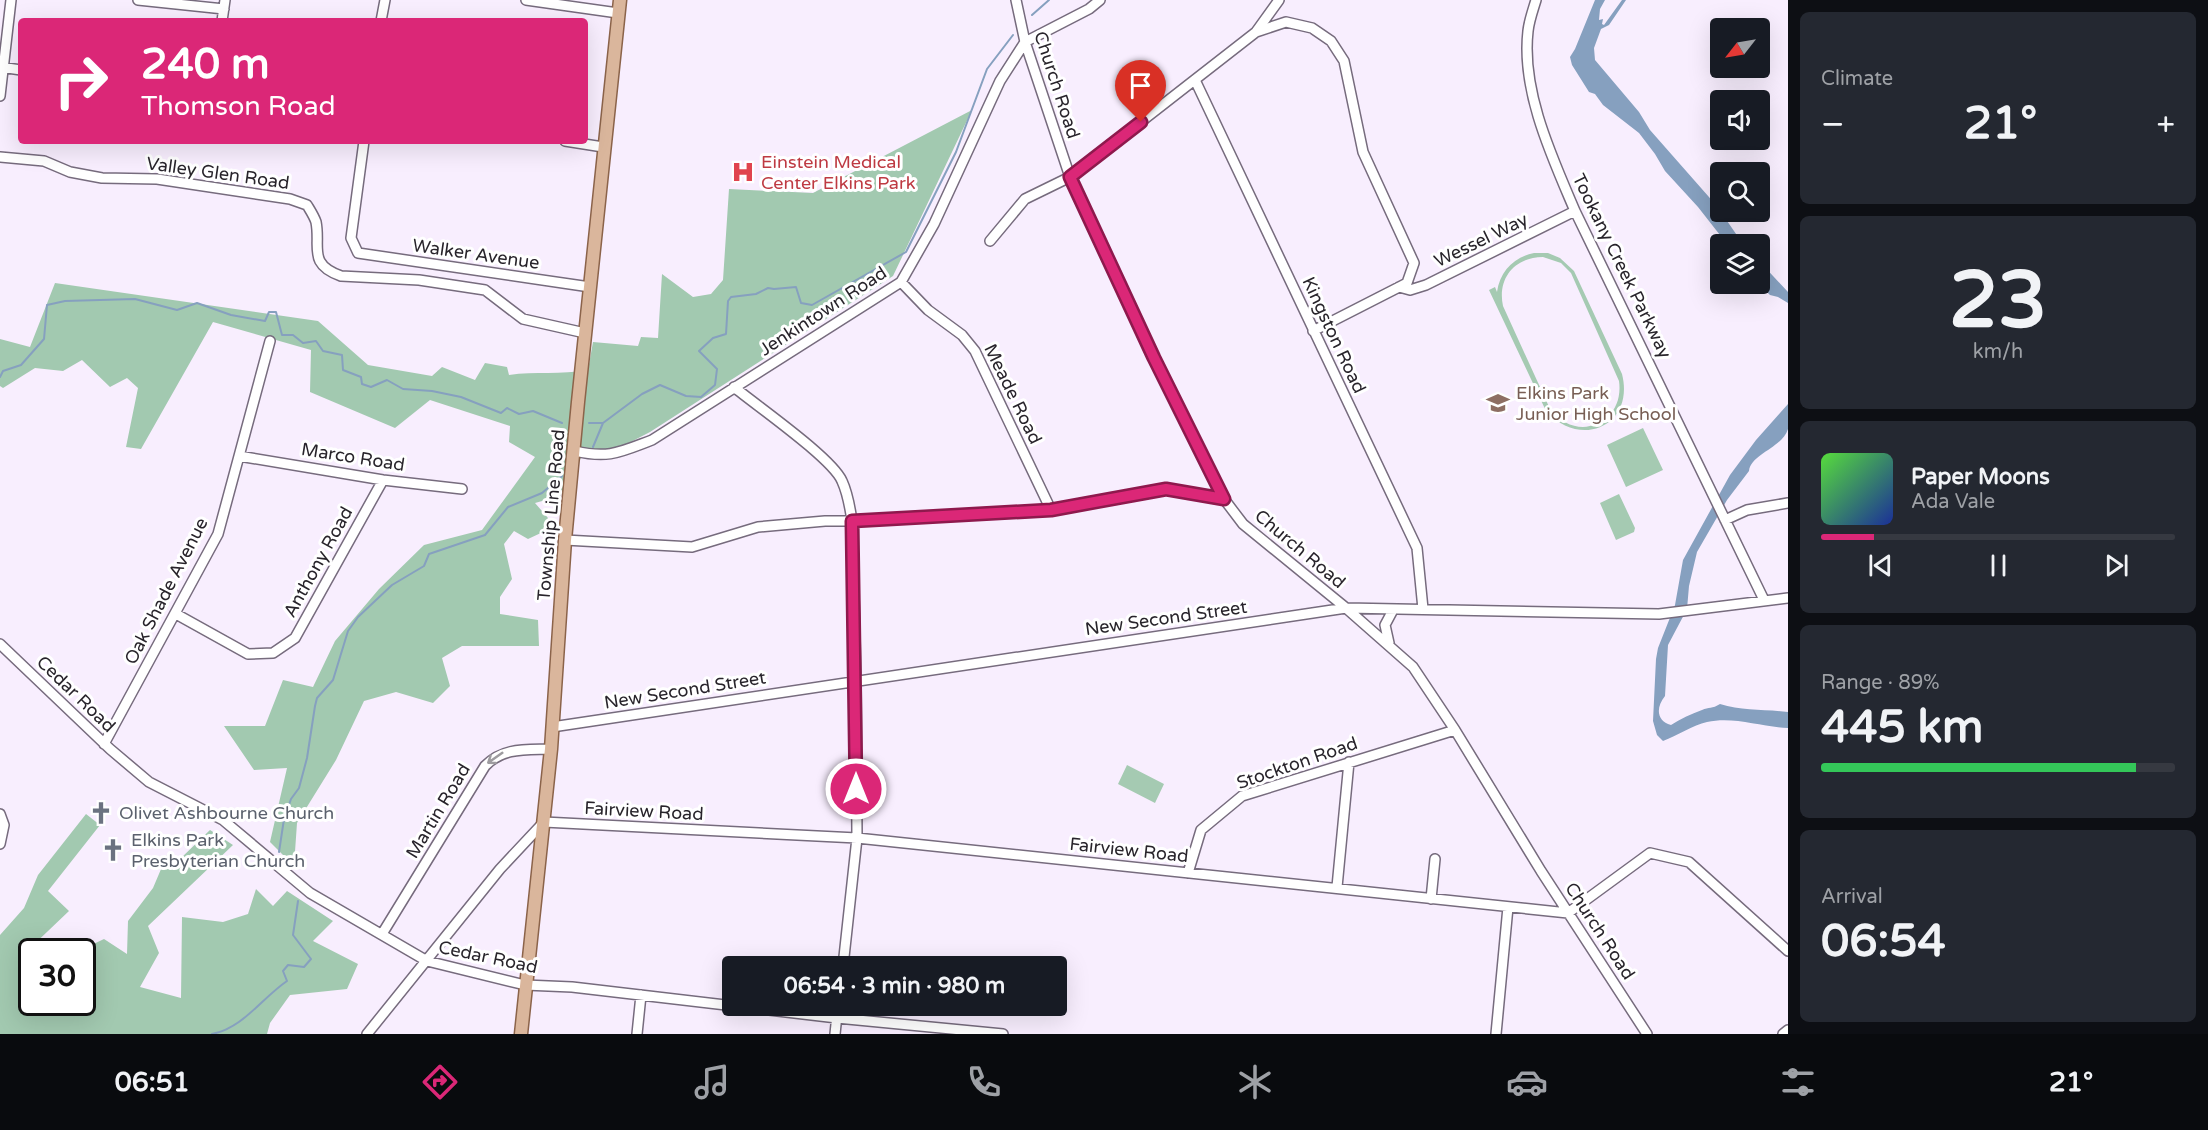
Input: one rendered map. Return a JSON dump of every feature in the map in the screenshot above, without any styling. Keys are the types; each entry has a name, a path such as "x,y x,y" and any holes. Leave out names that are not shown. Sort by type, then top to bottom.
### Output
{"main road":[{"name":"Township Line Road","path":"521,1034 551,750 565,540 603,147 620,0"}],"street":[{"path":"0,96 11,0"},
{"path":"138,0 224,5"},
{"path":"381,18 384,0"},
{"path":"526,0 618,13"},
{"name":"Church Road","path":"1016,0 1025,42 1070,177 1154,358 1224,499 1243,524 1346,608 1413,667 1647,1034"},
{"path":"1025,42 1089,9 1100,0"},
{"path":"990,241 1025,199 1070,177 1256,32 1279,0"},
{"name":"Tookany Creek Parkway","path":"1536,0 1528,30 1527,58 1531,93 1557,170 1575,212 1764,600"},
{"path":"1256,32 1286,22 1312,28 1330,41 1344,61 1363,152 1414,263 1407,283 1313,330"},
{"name":"Jenkintown Road","path":"575,451 594,455 614,454 652,440 901,282 934,224 1000,81 1025,42"},
{"path":"2,68 18,70"},
{"name":"Kingston Road","path":"1195,80 1417,548 1423,609"},
{"name":"Walker Avenue","path":"364,144 351,238 358,253 590,287"},
{"path":"584,144 603,147"},
{"name":"Valley Glen Road","path":"0,157 44,161 70,172 102,178 157,179 290,199 307,205 315,221 317,256 330,272 341,276 408,279 485,290 523,319 585,333"},
{"name":"Wessel Way","path":"1399,286 1410,290 1426,285 1575,212"},
{"name":"Meade Road","path":"901,282 928,310 962,335 975,351 1051,510"},
{"name":"Oak Shade Avenue","path":"104,744 218,534 270,341"},
{"path":"734,387 820,456 841,478 849,500 852,521 856,681 857,838 844,956"},
{"name":"Marco Road","path":"239,456 383,480 462,489"},
{"name":"Anthony Road","path":"176,614 248,654 273,653 295,638 383,480"},
{"path":"565,540 692,547 758,527 825,521 1051,510 1166,489 1224,499"},
{"path":"1724,517 1788,502"},
{"name":"New Second Street","path":"552,727 1346,608 1659,614 1788,598"},
{"path":"1390,646 1384,631 1393,610"},
{"name":"Cedar Road","path":"0,644 104,744 149,782 223,820 310,893 427,961 525,984 952,1031 1003,1034"},
{"name":"Stockton Road","path":"1188,873 1201,830 1242,796 1455,730"},
{"name":"Martin Road","path":"382,934 485,766 496,756 508,751 551,750"},
{"path":"1337,887 1349,762"},
{"path":"0,814 4,825 0,844"},
{"path":"367,1034 500,869 544,822"},
{"name":"Fairview Road","path":"544,822 857,838 1568,913"},
{"path":"1568,913 1650,853 1689,862 1788,951"},
{"path":"1431,899 1435,859"},
{"path":"1496,1034 1508,907"},
{"path":"637,1034 641,995"},
{"path":"835,1034 837,1018"},
{"path":"1783,1034 1788,1030"}],"green space":[{"path":"972,110 893,276 650,432 617,449 586,449 560,496 535,503 548,518 543,532 528,539 514,531 504,544 512,579 500,597 500,614 538,620 539,646 462,646 442,658 450,686 433,703 396,692 364,701 336,760 297,823 294,866 270,842 287,768 254,770 224,726 265,726 283,680 313,687 335,641 379,589 424,545 482,530 535,457 509,442 510,426 430,400 395,428 310,392 311,350 213,322 141,449 126,447 138,388 127,378 110,387 82,360 63,371 35,368 3,388 0,386 0,339 30,347 55,283 318,321 368,365 432,376 442,367 475,380 485,363 507,367 509,375 588,370 593,342 638,346 641,337 658,338 662,274 693,297 711,294 723,280 729,189 813,193"},
{"path":"1548,253 1560,258 1574,271 1622,374 1624,392 1621,407 1613,418 1602,426 1589,430 1574,429 1560,423 1546,411 1489,290 1495,287 1497,292 1501,278 1509,266 1527,255","holes":["1543,257 1561,263 1571,273 1619,381 1619,396 1607,418 1585,427 1561,420 1550,409 1503,306 1503,287 1510,271 1516,265 1533,258"]},
{"path":"1643,428 1663,470 1626,487 1607,445"},
{"path":"1619,494 1635,528 1634,532 1616,540 1600,503"},
{"path":"1127,765 1164,784 1155,803 1118,784"},
{"path":"86,814 100,825 48,891 69,911 41,938 18,938 18,1016 96,1016 96,943 104,939 127,954 128,921 153,888 167,855 180,859 210,830 233,845 148,926 159,953 140,987 181,998 182,917 223,922 248,914 256,889 273,906 287,891 333,921 313,941 358,964 347,989 290,995 270,1023 267,1034 0,1034 0,935 24,908 38,875"}],"water":[{"path":"1595,0 1605,0 1600,9 1599,20 1603,19 1602,24 1604,25 1622,0 1626,0 1609,25 1601,29 1594,48 1595,60 1639,112 1650,130 1710,198 1710,222 1728,222 1736,234 1719,234 1665,171 1639,133 1603,105 1595,94 1589,92 1572,65 1570,57"},
{"path":"1770,273 1788,292 1788,303 1770,295"},
{"path":"1788,404 1788,429 1785,436 1751,465 1727,500 1697,552 1689,586 1687,609 1668,645 1665,696 1659,713 1662,720 1671,725 1720,704 1745,709 1788,712 1788,728 1717,720 1696,726 1663,741 1657,735 1653,721 1656,659 1675,605 1683,560 1730,475 1756,440"}],"waterway":[{"path":"1032,15 1049,0"},
{"path":"593,447 603,423 642,394 660,385 686,396 701,397 715,385 717,369 699,351 713,338 726,334 728,301 731,297 756,294 768,288 796,287 801,303 812,305 906,252 956,152 987,69 1013,35"},
{"path":"0,377 3,371 21,365 44,339 47,305 65,301 135,299 177,310 197,303 231,315 265,321 269,312 276,312 282,335 293,335 303,343 316,341 323,351 342,355 343,370 361,377 362,384 371,387 387,380 403,389 432,391 461,397 501,413 507,408 519,414 533,411 562,423"},
{"path":"589,423 603,423"},
{"path":"279,852 284,819 291,799 299,788 307,758 317,698 333,680 348,631 358,617 392,585 424,566 429,554 485,535 508,507 542,493 562,476"},
{"path":"1669,731 1683,727"},
{"path":"212,1034 223,1031 243,1019 287,981 283,971 288,965 304,967 311,959 293,935 298,901"}],"place":[{"name":"Einstein Medical Center Elkins Park","path":"743,172"},
{"name":"Elkins Park Junior High School","path":"1498,403"},
{"name":"Olivet Ashbourne Church","path":"101,813"},
{"name":"Elkins Park Presbyterian Church","path":"113,850"}],"route":[{"path":"856,789 852,521 1051,510 1166,489 1224,499 1154,358 1070,177 1141,122"}]}
